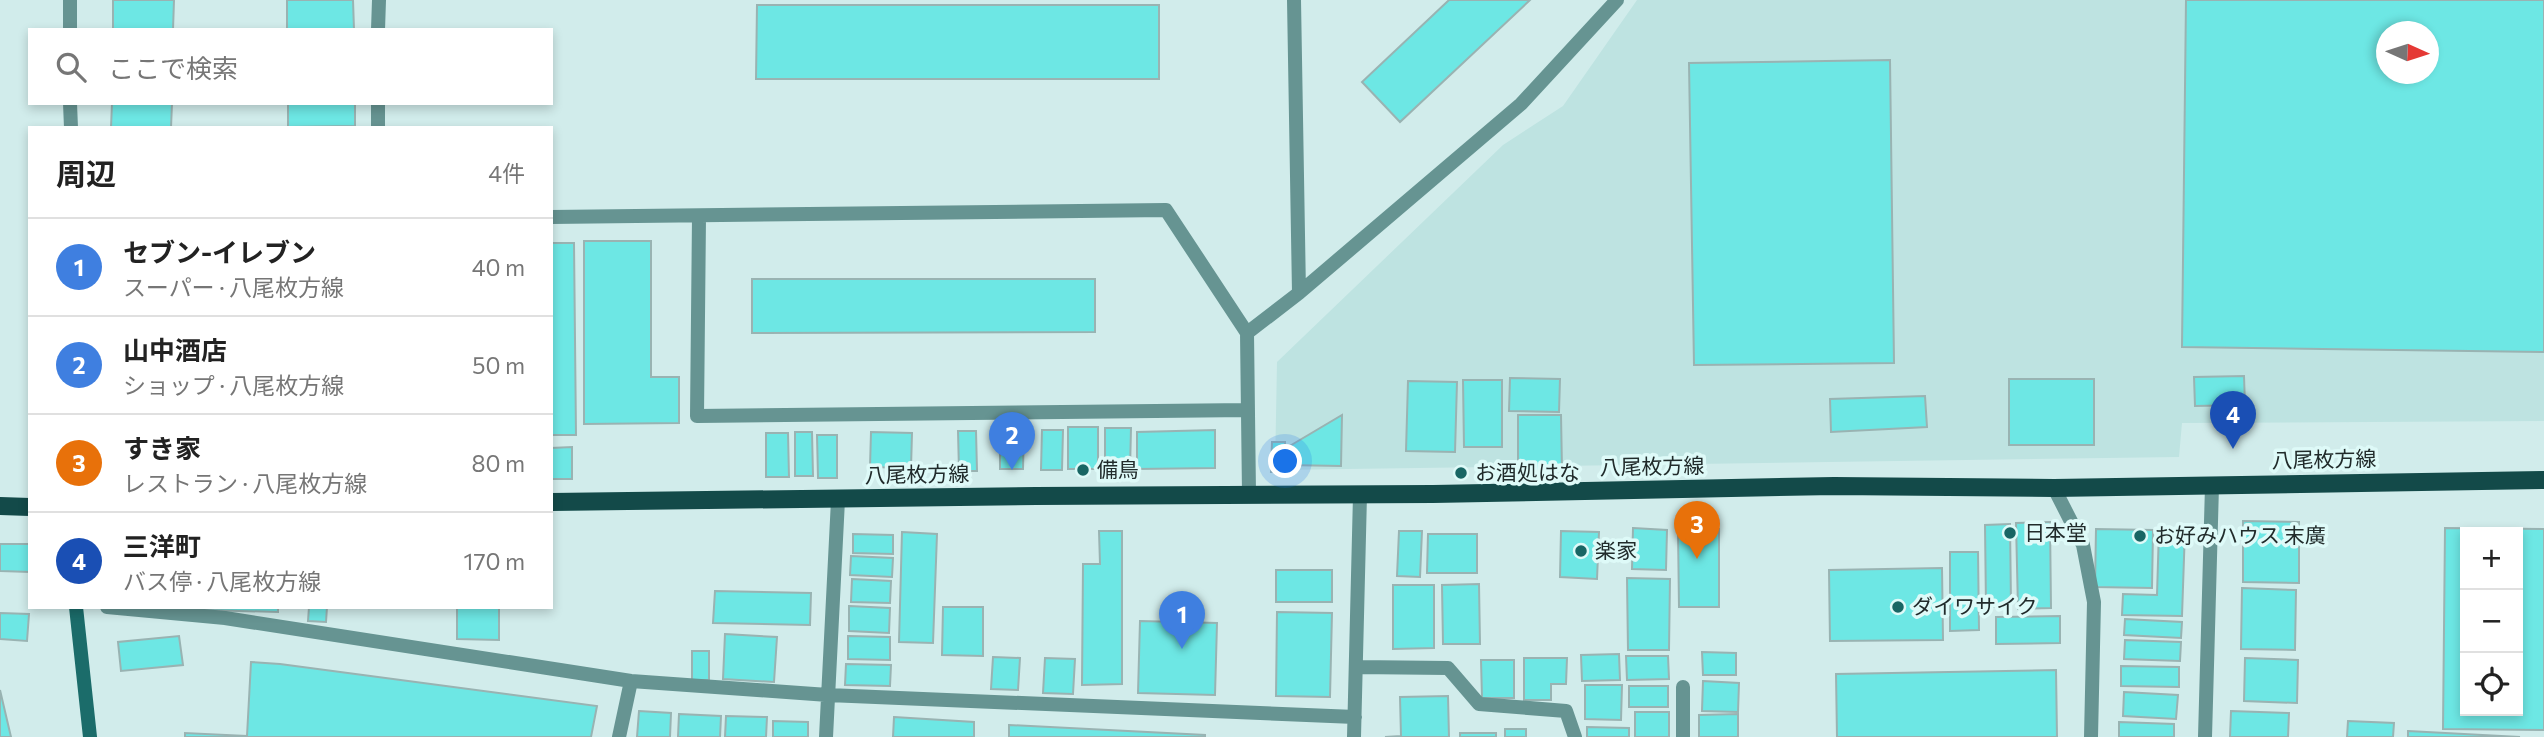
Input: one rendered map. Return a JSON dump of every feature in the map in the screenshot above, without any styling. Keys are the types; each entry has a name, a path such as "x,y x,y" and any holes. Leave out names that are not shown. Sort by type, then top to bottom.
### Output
{"main road":[{"name":"八尾枚方線","path":"553,502 1360,495 1834,486 2054,488 2544,480"},
{"path":"0,506 28,507"}],"street":[{"path":"70,0 70,28"},
{"path":"379,0 379,28"},
{"path":"1294,0 1299,293"},
{"path":"1247,333 1299,293 1521,104 1617,0"},
{"path":"70,105 71,126"},
{"path":"378,105 378,126"},
{"path":"553,217 1166,210 1247,333 1249,494"},
{"path":"699,217 697,416 1248,410"},
{"path":"2205,737 2212,486"},
{"path":"2054,488 2083,545 2094,602 2091,737"},
{"path":"1354,737 1360,495"},
{"path":"826,737 838,500"},
{"path":"76,609 89,737"},
{"path":"128,609 225,618 631,681 828,695 1355,717"},
{"path":"1356,667 1448,668 1479,704 1566,711 1575,737"},
{"path":"620,737 631,681"},
{"path":"1683,687 1683,737"}],"shaded area":[{"path":"1637,0 2544,0 2544,421 2182,423 2179,457 1275,470 1277,362 1503,145 1563,106"}],"building":[{"path":"113,0 174,0 173,28 113,28"},
{"path":"287,0 353,0 354,28 287,28"},
{"path":"1449,0 1530,0 1400,122 1362,82"},
{"path":"2186,0 2544,0 2544,352 2182,347"},
{"path":"757,5 1159,5 1159,79 756,79"},
{"path":"1890,60 1894,363 1694,365 1689,63"},
{"path":"112,105 172,105 171,126 111,126"},
{"path":"288,105 355,105 355,126 288,126"},
{"path":"584,241 651,241 651,377 679,377 679,423 584,424"},
{"path":"553,243 574,243 576,435 553,435"},
{"path":"752,279 1095,279 1095,332 752,333"},
{"path":"2244,376 2245,405 2195,406 2194,377"},
{"path":"1510,378 1560,379 1559,412 1509,411"},
{"path":"2009,379 2094,379 2094,445 2009,445"},
{"path":"1463,380 1502,380 1502,447 1464,447"},
{"path":"1408,381 1457,382 1455,452 1406,451"},
{"path":"1925,396 1927,427 1831,432 1830,399"},
{"path":"1342,415 1341,466 1287,465 1288,447"},
{"path":"1518,415 1561,415 1562,470 1518,470"},
{"path":"1068,427 1098,427 1098,469 1068,469"},
{"path":"1024,428 1023,469 1000,469 1000,429"},
{"path":"1105,428 1131,428 1130,470 1105,469"},
{"path":"1042,430 1063,430 1062,470 1041,470"},
{"path":"1215,430 1215,468 1137,469 1137,432"},
{"path":"958,431 976,431 977,471 959,471"},
{"path":"795,432 812,432 813,476 795,476"},
{"path":"871,432 912,433 911,468 870,467"},
{"path":"766,433 788,433 789,477 766,477"},
{"path":"817,435 837,435 837,478 818,478"},
{"path":"1272,442 1285,442 1285,472 1271,472"},
{"path":"572,447 572,479 553,479 553,448"},
{"path":"2243,521 2299,522 2299,583 2243,582"},
{"path":"2050,522 2051,608 2018,609 2016,523"},
{"path":"2010,524 2011,606 1986,607 1985,525"},
{"path":"1633,528 1667,530 1666,570 1632,569"},
{"path":"2445,528 2460,528 2460,716 2523,716 2523,529 2544,529 2544,730 2443,729"},
{"path":"1719,529 1719,607 1679,607 1678,530"},
{"path":"2096,529 2153,530 2152,588 2095,587"},
{"path":"2159,529 2185,529 2182,616 2122,615 2123,594 2157,595"},
{"path":"1099,531 1122,531 1122,684 1082,685 1083,564 1100,564"},
{"path":"1399,531 1422,531 1420,577 1397,576"},
{"path":"1561,531 1599,532 1597,579 1560,577"},
{"path":"902,532 937,534 933,643 899,642"},
{"path":"853,534 893,535 893,554 853,553"},
{"path":"1428,534 1477,534 1477,573 1427,573"},
{"path":"0,544 28,544 28,572 0,571"},
{"path":"1950,552 1978,552 1979,630 1950,631"},
{"path":"851,556 893,558 892,577 850,575"},
{"path":"1942,568 1943,640 1830,641 1829,570"},
{"path":"1276,570 1332,570 1332,602 1276,602"},
{"path":"1627,578 1670,579 1669,650 1628,650"},
{"path":"852,579 891,581 890,603 851,602"},
{"path":"1479,584 1480,644 1443,644 1442,585"},
{"path":"1393,585 1434,585 1434,648 1393,649"},
{"path":"2242,588 2296,590 2295,650 2241,649"},
{"path":"715,591 811,593 810,625 713,623"},
{"path":"849,606 890,608 889,633 849,631"},
{"path":"943,607 983,607 983,656 942,655"},
{"path":"278,609 278,612 205,610"},
{"path":"309,609 327,609 326,622 308,621"},
{"path":"457,609 499,609 499,640 457,639"},
{"path":"1277,612 1332,613 1330,697 1276,696"},
{"path":"0,613 29,614 27,641 0,639"},
{"path":"2060,616 2060,643 1996,644 1996,617"},
{"path":"2125,619 2182,622 2181,638 2124,635"},
{"path":"1140,621 1217,623 1215,695 1138,693"},
{"path":"725,634 777,637 774,682 723,679"},
{"path":"179,636 183,665 121,671 118,642"},
{"path":"848,636 890,637 890,660 848,659"},
{"path":"2125,640 2181,642 2180,661 2124,659"},
{"path":"692,651 709,651 709,680 692,680"},
{"path":"1702,652 1736,653 1736,675 1703,675"},
{"path":"1619,654 1620,680 1582,681 1581,655"},
{"path":"1626,656 1668,656 1669,679 1627,680"},
{"path":"993,657 1020,658 1018,690 991,689"},
{"path":"1045,658 1075,659 1073,694 1043,693"},
{"path":"1524,658 1567,658 1566,684 1551,684 1551,700 1524,700"},
{"path":"2245,658 2298,660 2297,703 2244,701"},
{"path":"1481,660 1514,660 1514,698 1482,698"},
{"path":"251,662 597,706 591,737 185,737 185,733 247,736"},
{"path":"846,664 891,665 890,686 845,685"},
{"path":"2121,666 2179,667 2179,687 2121,686"},
{"path":"2056,670 2057,737 1837,737 1836,674"},
{"path":"1703,681 1739,683 1738,712 1702,711"},
{"path":"1585,685 1622,685 1621,720 1585,719"},
{"path":"1629,686 1668,686 1668,707 1629,707"},
{"path":"0,690 11,737 0,737"},
{"path":"2124,692 2178,695 2176,719 2123,716"},
{"path":"1448,696 1449,737 1385,737 1401,736 1400,697"},
{"path":"639,711 671,713 670,737 637,737"},
{"path":"2231,711 2289,713 2288,737 2230,737"},
{"path":"1635,712 1669,712 1669,737 1635,737"},
{"path":"679,714 721,716 720,737 678,737"},
{"path":"1738,714 1738,737 1699,737 1699,715"},
{"path":"726,716 767,717 766,737 725,737"},
{"path":"894,717 974,722 974,737 893,737"},
{"path":"773,721 808,722 808,737 773,737"},
{"path":"2348,721 2394,723 2393,737 2347,737"},
{"path":"2119,722 2174,724 2174,737 2119,737"},
{"path":"1009,725 1205,735 1205,737 1009,737"},
{"path":"1587,727 1629,728 1629,737 1587,737"},
{"path":"1505,729 1526,729 1526,737 1505,737"},
{"path":"2408,731 2520,737 2408,737"},
{"path":"1460,733 1496,733 1496,737 1460,737"}],"place":[{"name":"三洋町","path":"2233,449"},
{"name":"山中酒店","path":"1012,470"},
{"name":"備鳥","path":"1083,470"},
{"name":"お酒処はな","path":"1461,473"},
{"name":"日本堂","path":"2010,533"},
{"name":"お好みハウス 末廣","path":"2140,536"},
{"name":"楽家","path":"1581,551"},
{"name":"すき家","path":"1697,559"},
{"name":"ダイワサイク","path":"1898,607"},
{"name":"セブン-イレブン","path":"1182,649"}]}
